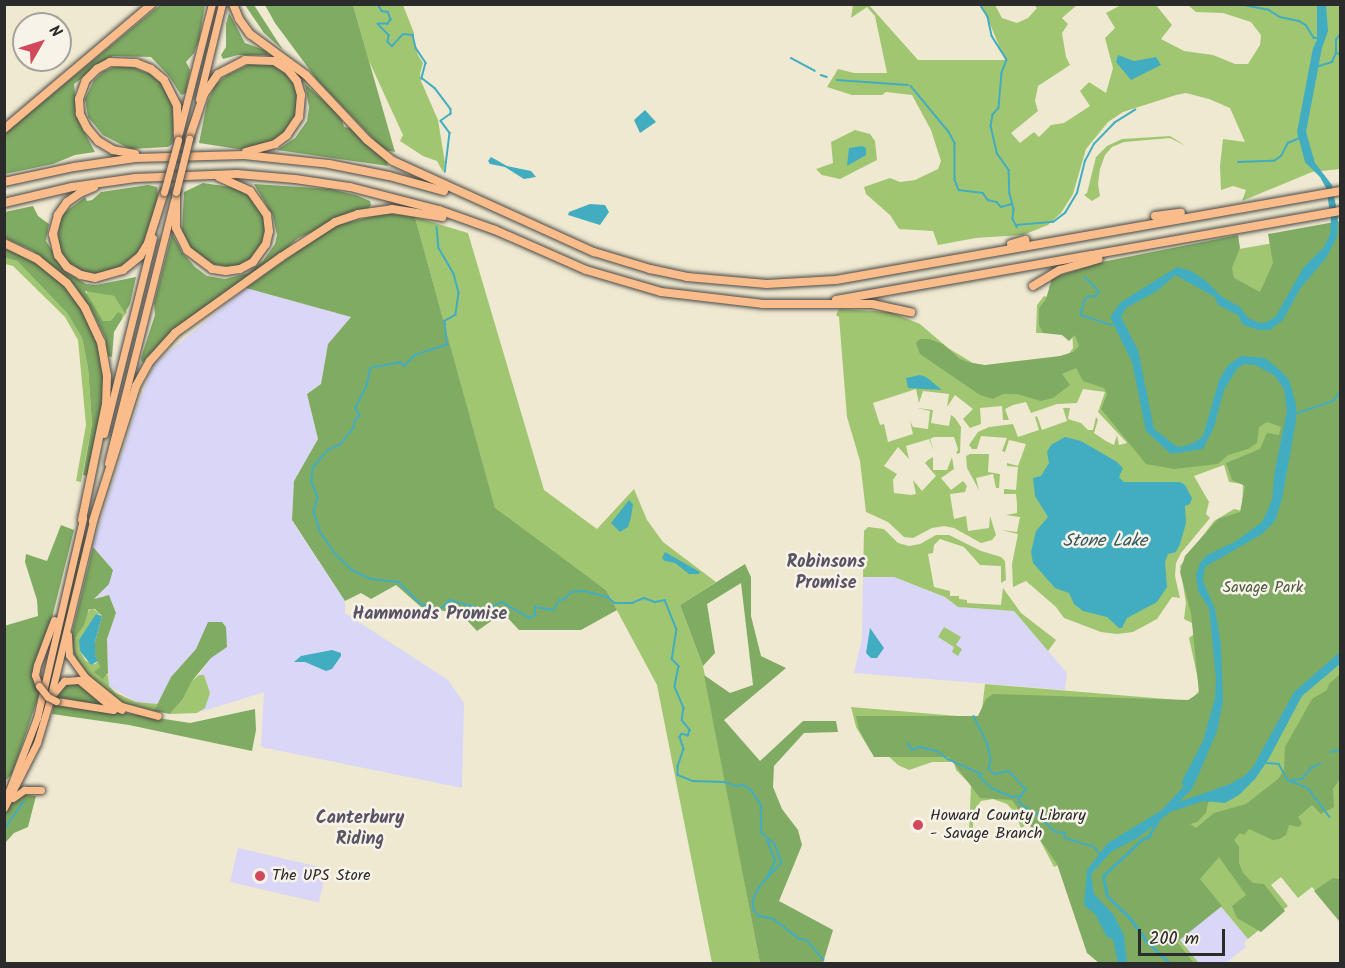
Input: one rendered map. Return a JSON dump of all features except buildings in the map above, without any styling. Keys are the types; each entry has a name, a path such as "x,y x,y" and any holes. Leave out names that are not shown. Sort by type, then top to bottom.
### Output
{"highway":[{"path":"4,129 152,4"},
{"path":"233,4 239,19 250,34 306,75 377,150 403,167 503,213"},
{"path":"4,182 74,167 144,157 208,155 260,150 287,135 299,117 302,102 297,81 288,70 274,61 260,59 238,62 225,69 208,86 189,139"},
{"path":"144,157 105,146 92,135 83,121 80,106 81,92 91,74 103,65 128,61 144,65 158,74 174,98 179,122 178,140"},
{"path":"208,155 280,158 359,169 444,191 615,259 706,280 767,284 815,282 928,264 1341,191"},
{"path":"176,192 176,228 187,250 212,269 226,271 240,268 253,262 266,244 269,231 267,215 261,203 250,191 213,175"},
{"path":"4,203 72,187 135,178 213,175 295,179 382,194 459,217 596,273 641,287 702,299 743,303 787,306 872,304 911,312"},
{"path":"135,178 87,189 74,196 62,209 53,228 53,242 58,255 67,267 81,275 95,278 110,276 130,266 148,243 164,192"},
{"path":"93,521 132,396 155,354 175,333 209,307 324,227 370,212 414,210 447,218 548,253"},
{"path":"1155,216 1204,211 1215,213"},
{"path":"743,303 787,303 847,298 1341,211"},
{"path":"928,264 1025,240"},
{"path":"1033,286 1069,267 1161,242"},
{"path":"4,243 37,259 67,283 85,308 101,342 107,376 106,404 82,520"}],"main road":[{"path":"5,800 37,718 66,584 212,4"},
{"path":"53,702 77,585 222,4"},
{"path":"66,584 37,665 35,675 39,687 53,702 158,716 113,701 80,672 72,661 67,639 77,585"},
{"path":"4,809 23,775 60,683 74,678 88,684 111,706 132,713"},
{"path":"4,809 20,792 41,790 26,783 23,775"}],"shaded area":[{"path":"246,288 351,317 328,344 321,384 307,394 318,439 294,481 292,521 345,601 345,613 448,680 464,703 462,788 261,747 264,692 201,712 210,693 204,675 199,675 211,658 208,623 196,649 171,677 158,704 136,702 109,686 107,639 116,613 111,599 103,595 94,601 113,570 92,547 136,409 154,364"},
{"path":"863,577 894,577 945,597 959,607 1014,611 1067,673 1065,690 854,673 862,638"},
{"path":"238,848 327,868 319,903 230,882"},
{"path":"1173,849 1248,939 1244,943 1246,947 1226,963 1199,963 1133,883"}],"green space":[{"path":"160,5 205,5 199,40 194,53 186,62 190,70 186,93 181,95 169,76 151,57 113,56 74,84 78,120 95,152 75,155 53,164 5,174 4,134"},
{"path":"245,5 254,5 283,50 264,33"},
{"path":"265,5 353,5 395,152 384,150 318,81 275,23"},
{"path":"353,5 403,5 414,33 413,40 418,55 423,63 421,81 438,120 445,163 443,172 437,161 423,156 400,141 403,135 369,61"},
{"path":"853,5 869,5 918,60 1005,60 982,5 995,5 1002,18 1017,23 1028,18 1037,8 1034,5 1077,5 1062,18 1068,24 1062,33 1066,57 1070,65 1038,86 1035,101 1038,111 1011,133 1020,143 1034,132 1039,137 1051,125 1064,123 1090,106 1080,91 1089,82 1106,93 1113,68 1105,38 1115,28 1106,13 1121,5 1156,5 1172,25 1161,39 1184,51 1213,55 1235,64 1248,64 1260,45 1261,35 1251,22 1223,13 1196,12 1188,5 1340,5 1340,169 1312,172 1242,201 1246,190 1233,186 1221,190 1220,166 1223,139 1245,142 1230,108 1186,93 1123,112 1108,122 1086,149 1073,194 1061,213 1048,225 1023,235 976,238 938,245 933,231 899,229 890,215 866,194 864,187 890,178 900,182 915,180 938,169 941,161 931,130 912,95 886,92 882,95 852,95 827,87 838,69 854,73 887,73 875,16 867,7 851,18"},
{"path":"229,13 245,43 267,51 268,55 238,55 223,59 221,55 226,47 226,24"},
{"path":"250,64 274,65 285,70 295,80 299,99 295,117 280,138 259,148 238,149 199,143 207,103 215,85 227,75"},
{"path":"117,66 129,66 150,74 163,84 172,104 174,121 172,144 168,147 130,149 103,135 88,117 85,99 94,80 104,71"},
{"path":"305,84 341,116 344,127 351,128 386,160 388,166 277,150 295,138 307,121 309,107"},
{"path":"855,130 870,134 875,141 877,160 840,179 822,175 816,169 833,163 831,142"},
{"path":"1170,136 1186,146 1170,138 1124,142 1112,147 1105,155 1100,169 1098,184 1100,196 1092,201 1084,195 1087,193 1096,157 1107,146 1122,139"},
{"path":"203,183 237,188 252,199 265,220 263,243 256,255 245,264 234,268 209,263 191,249 182,231 184,192"},
{"path":"254,184 330,189 356,195 370,201 371,205 368,209 298,238 276,258 166,337 142,363 141,358 155,315 154,303 172,233 182,252 195,267 207,276 225,279 248,273 263,261 275,244 277,235 273,216"},
{"path":"148,185 157,187 158,195 147,243 132,262 106,275 80,273 70,266 64,259 58,243 59,221 64,213 85,197 87,201 92,200 101,192"},
{"path":"33,206 38,216 49,224 46,241 66,272 86,284 96,285 136,277 130,304 125,313 114,296 85,291 103,321 110,321 118,312 122,314 122,319 114,332 112,357 108,356 105,337 91,309 74,285 33,251 5,238 5,212"},
{"path":"387,213 415,217 495,508 606,590 617,610 581,630 519,630 503,613 477,631 461,614 421,607 396,585 371,599 361,593 345,601 292,520 294,481 318,439 307,394 321,384 328,344 351,317 246,288 333,226"},
{"path":"415,217 468,233 544,490 597,529 634,489 647,520 663,542 716,582 680,605 703,666 760,963 712,963 657,685 606,590 495,509"},
{"name":"Savage Park","path":"1340,221 1340,659 1303,691 1249,775 1214,795 1208,803 1206,813 1197,822 1190,824 1196,828 1214,813 1246,804 1278,779 1284,770 1285,747 1312,699 1327,690 1329,684 1340,674 1340,779 1333,789 1334,807 1321,814 1312,805 1298,817 1302,823 1299,827 1289,825 1286,835 1279,839 1273,840 1249,829 1244,835 1240,833 1234,840 1239,847 1239,863 1243,873 1253,883 1264,884 1285,911 1261,932 1237,918 1232,906 1246,895 1219,857 1200,879 1222,906 1177,942 1194,963 1099,963 1087,953 1057,864 1012,800 980,798 949,757 874,757 859,730 856,716 978,716 986,699 993,694 1188,700 1199,693 1191,613 1180,572 1185,556 1218,519 1240,512 1245,486 1232,480 1226,463 1260,449 1267,433 1279,435 1281,427 1267,422 1259,427 1257,443 1248,449 1228,455 1218,464 1174,469 1146,464 1101,409 1107,394 1104,388 1083,381 1076,368 1062,374 1070,385 1053,398 1041,401 1017,394 1003,394 993,399 980,395 920,354 916,343 920,339 929,339 943,344 960,359 985,365 1060,356 1073,352 1079,346 1075,335 1069,341 1062,335 1043,333 1039,325 1039,308 1046,299 1052,278 1102,262 1238,235 1240,248 1232,268 1234,278 1260,292 1273,263 1268,234"},
{"path":"1340,233 1340,920 1312,887 1298,898 1281,877 1271,885 1288,906 1248,939 1173,849 1133,883 1199,963 1107,963 1069,860 1054,867 1031,823 1021,828 1015,813 1007,804 993,799 981,801 973,812 973,836 969,832 971,785 956,770 954,762 932,762 909,770 898,765 885,753 871,752 856,727 851,707 981,718 985,684 1190,701 1199,691 1199,684 1189,638 1195,633 1192,623 1184,619 1186,603 1180,566 1214,521 1234,509 1242,511 1243,484 1229,482 1224,465 1194,476 1209,502 1206,514 1210,518 1181,553 1176,563 1175,576 1180,598 1172,597 1157,619 1133,632 1117,634 1101,632 1064,618 1056,607 1026,581 1013,587 1012,564 1018,534 1001,530 1017,532 1020,517 1006,515 1017,513 1017,504 1016,494 1004,494 1004,489 1016,490 1018,467 1007,466 1007,463 1018,466 1026,444 1009,440 1005,452 1002,451 1007,438 981,436 977,449 972,449 969,445 978,432 989,427 1013,424 1018,437 1039,430 1035,417 1037,416 1042,430 1067,421 1063,408 1070,408 1068,419 1081,423 1088,430 1093,430 1096,417 1098,420 1094,433 1106,441 1114,445 1117,435 1119,445 1127,443 1098,412 1105,392 1083,389 1077,403 1057,404 1031,413 1026,402 1013,405 1005,409 1009,420 1003,420 1002,406 980,408 981,424 970,428 963,419 973,409 955,395 947,407 949,394 923,391 919,403 916,389 873,403 880,425 884,424 888,442 913,434 910,421 913,427 928,429 930,411 917,408 933,410 931,423 949,426 951,415 955,418 961,427 960,453 956,454 958,449 954,437 934,437 930,439 934,451 929,439 906,446 909,459 898,447 884,466 897,474 893,480 894,493 911,495 916,494 913,480 922,491 936,476 925,463 928,460 933,457 933,470 947,470 952,457 954,469 941,478 951,490 963,481 967,486 965,492 950,494 954,519 966,516 968,531 989,528 990,516 996,535 992,540 981,543 954,528 944,526 932,528 913,538 904,537 888,522 866,512 860,461 847,417 839,317 836,315 839,309 890,312 920,324 948,348 973,363 989,366 1016,364 1068,355 1073,348 1072,326 1058,333 1036,333 1037,305 1044,296 1050,298 1049,286 1135,267"},
{"path":"5,248 37,262 57,278 78,302 100,348 105,381 102,413 88,476 83,475 92,424 88,368 82,338 67,313 17,261 5,258"},
{"path":"5,258 17,261 67,313 82,338 88,368 92,424 81,482 76,481 86,425 78,340 65,317 13,266 5,264"},
{"path":"87,290 114,296 127,312 122,319 122,314 114,316 110,321 103,321 87,297"},
{"path":"989,454 988,472 1000,474 999,488 996,488 993,474 976,478 979,490 967,468 966,456"},
{"path":"61,525 74,530 50,626 33,670 40,692 12,774 5,781 4,626 38,616 37,600 25,562 26,554 47,561"},
{"path":"868,527 884,529 898,543 909,546 920,544 936,535 949,535 981,551 1001,557 1005,561 1006,580 1001,583 1001,566 980,565 964,547 940,539 934,545 933,553 928,554 934,587 950,591 950,596 959,596 959,599 967,600 967,603 1001,605 1003,588 1021,613 1056,640 1048,651 1014,611 958,607 945,597 894,577 863,577 864,531"},
{"path":"81,535 87,538 41,718"},
{"path":"93,547 113,570 109,584 94,599 109,595 116,613 107,639 108,673 103,679 94,672 100,667 95,655 95,642 102,616 95,609 89,609 84,625 75,638 74,648 79,660 77,661 70,641"},
{"path":"745,564 751,577 751,616 761,656 786,668 724,720 760,761 803,721 836,721 838,732 804,733 774,766 773,787 782,809 798,830 802,845 779,901 833,930 823,963 760,963 704,675 730,693 753,685 741,583 707,604 715,653 703,666 680,605"},
{"path":"91,607 100,614 96,615 80,640 80,651 86,661 95,664 98,661 100,667 98,669 107,676 108,673 109,686 116,693 136,702 158,704 154,711 123,703 89,677 79,665 74,648 75,638"},
{"path":"208,622 222,622 226,627 227,647 211,658 170,714 154,711 171,677 196,649"},
{"path":"944,627 961,637 956,645 962,649 958,656 952,652 954,647 938,637"},
{"path":"199,675 204,675 210,693 205,708 197,713 170,714 183,699 192,681"},
{"path":"81,682 108,707 57,697 59,689 65,684"},
{"path":"55,702 190,723 255,709 256,730 252,751 129,725 52,714"},
{"path":"4,793 36,796 28,827 14,833 5,843"},
{"path":"1333,878 1340,879 1339,921 1314,891"}],"water":[{"path":"1317,5 1326,5 1328,31 1322,48 1306,132 1315,163 1332,185 1338,217 1337,237 1326,258 1300,289 1283,320 1270,330 1259,330 1243,325 1238,315 1218,305 1215,297 1175,275 1157,291 1126,308 1121,317 1138,350 1154,429 1176,446 1181,447 1194,443 1203,436 1219,380 1228,365 1241,356 1265,358 1281,371 1289,380 1296,404 1296,421 1282,499 1275,521 1262,534 1205,567 1203,581 1215,609 1221,645 1223,702 1217,731 1198,776 1192,789 1179,802 1230,784 1244,776 1253,767 1294,692 1340,652 1340,664 1302,696 1268,760 1255,779 1239,795 1225,803 1204,801 1170,812 1139,837 1111,852 1091,874 1094,894 1113,914 1124,935 1127,963 1118,963 1113,939 1107,937 1095,914 1084,905 1087,870 1108,843 1162,810 1183,787 1182,781 1203,741 1215,698 1216,678 1209,608 1198,591 1196,575 1200,563 1207,555 1236,541 1262,522 1272,500 1275,470 1287,411 1284,389 1274,375 1255,365 1244,364 1237,369 1224,390 1214,427 1203,449 1171,454 1146,431 1132,362 1110,317 1121,302 1177,267 1191,271 1206,281 1222,297 1240,307 1248,318 1260,323 1267,322 1276,316 1303,268 1324,247 1330,234 1331,218 1326,188 1320,177 1305,162 1297,132 1313,48 1317,40"},
{"path":"1118,55 1134,61 1156,57 1161,65 1131,80 1116,62"},
{"path":"645,110 656,122 640,133 634,120"},
{"path":"862,146 866,148 866,155 847,166 849,148"},
{"path":"491,157 507,166 531,171 536,177 524,179 505,167 490,164 488,161"},
{"path":"590,204 605,205 609,212 600,225 568,215 569,212"},
{"path":"920,375 942,390 908,388 906,378"},
{"name":"Stone Lake","path":"1065,437 1081,441 1117,462 1123,468 1119,477 1124,482 1180,482 1185,485 1192,498 1190,504 1185,506 1186,523 1180,544 1176,552 1168,554 1165,562 1167,587 1157,602 1127,618 1122,628 1107,617 1083,611 1074,604 1069,593 1055,588 1033,563 1031,552 1036,531 1048,517 1035,496 1033,478 1041,476 1049,463 1047,452 1051,445"},
{"path":"629,500 633,504 631,517 628,527 620,532 611,523"},
{"path":"665,552 700,572 699,574 689,574 675,563 665,561 662,558"},
{"path":"96,614 102,616 95,642 95,655 98,661 91,665 80,651 79,640"},
{"path":"870,628 884,648 877,658 871,658 866,653"},
{"path":"332,650 341,653 341,656 332,669 326,671 305,662 294,662 301,656"}],"waterway":[{"path":"378,4 382,11 388,12 391,19 388,24 378,24 389,35 388,42 392,46 403,34 413,35 416,48 426,63 422,78 435,88 451,109 451,114 441,121 450,133 445,172"},
{"path":"980,4 988,17 992,36 1007,60 1002,73 999,108 993,115 991,126 997,153 1009,170 1010,194 1014,209 1013,219 1017,227"},
{"path":"1239,4 1269,10 1280,17 1299,21 1306,25 1314,38 1317,38"},
{"path":"1336,52 1336,40 1340,34"},
{"path":"1319,66 1332,62 1336,53 1340,54"},
{"path":"791,58 815,71"},
{"path":"821,75 827,77"},
{"path":"837,80 908,85"},
{"path":"911,86 949,132 955,143 955,180 959,190 983,193 988,200 997,202 1001,207 1012,204"},
{"path":"1016,225 1053,222 1065,213 1077,193 1085,161 1094,144 1114,123 1135,110"},
{"path":"1238,162 1274,161 1281,156 1288,143 1300,138"},
{"path":"437,227 439,248 454,274 459,293 456,315 445,321 447,345 416,355 405,366 400,363 371,368 367,386 356,408 360,416 355,421 354,428 340,445 329,450 313,468 312,482 318,498 314,512 320,531 334,552 352,570 371,579 399,582 421,604 439,610 450,600 484,610 502,602 530,618 535,615 535,607 554,610 559,600 565,599 571,592 584,591 608,597 615,603 632,603 644,598 655,602 665,600 677,629 672,659 679,666 675,687 684,708 682,720 690,730 688,736 682,734 680,737 684,749 678,766 678,775 693,781 744,785 752,791 761,805 762,833 775,844 782,863 759,888 753,901 754,910 759,916 774,919 798,938 807,940 824,960"},
{"path":"1085,277 1099,291 1096,297 1088,297 1085,300 1081,315 1112,325"},
{"path":"1295,414 1333,401 1340,392"},
{"path":"974,716 988,745 991,759 989,769 995,774 1009,771 1026,789 1019,800 1021,804 1036,814 1040,814 1056,832 1065,833 1065,838 1079,842"},
{"path":"908,743 912,750 920,747 937,751 948,759 982,774 980,777 992,788 1012,797 1021,796"},
{"path":"1330,752 1340,750"},
{"path":"1267,763 1279,764 1288,780 1308,788 1330,817"},
{"path":"1291,780 1302,779 1311,768 1320,764"},
{"path":"4,829 24,801"},
{"path":"1159,818 1148,837 1142,839 1103,876 1107,896 1129,917 1147,942 1171,964"},
{"path":"766,879 775,861 767,840"},
{"path":"1081,843 1093,846 1100,853"}],"place":[{"name":"Howard County Library - Savage Branch","path":"918,825"},
{"name":"The UPS Store","path":"260,876"}],"district":[{"name":"Robinsons Promise","path":"826,574"},
{"name":"Hammonds Promise","path":"430,615"},
{"name":"Canterbury Riding","path":"360,830"}]}
